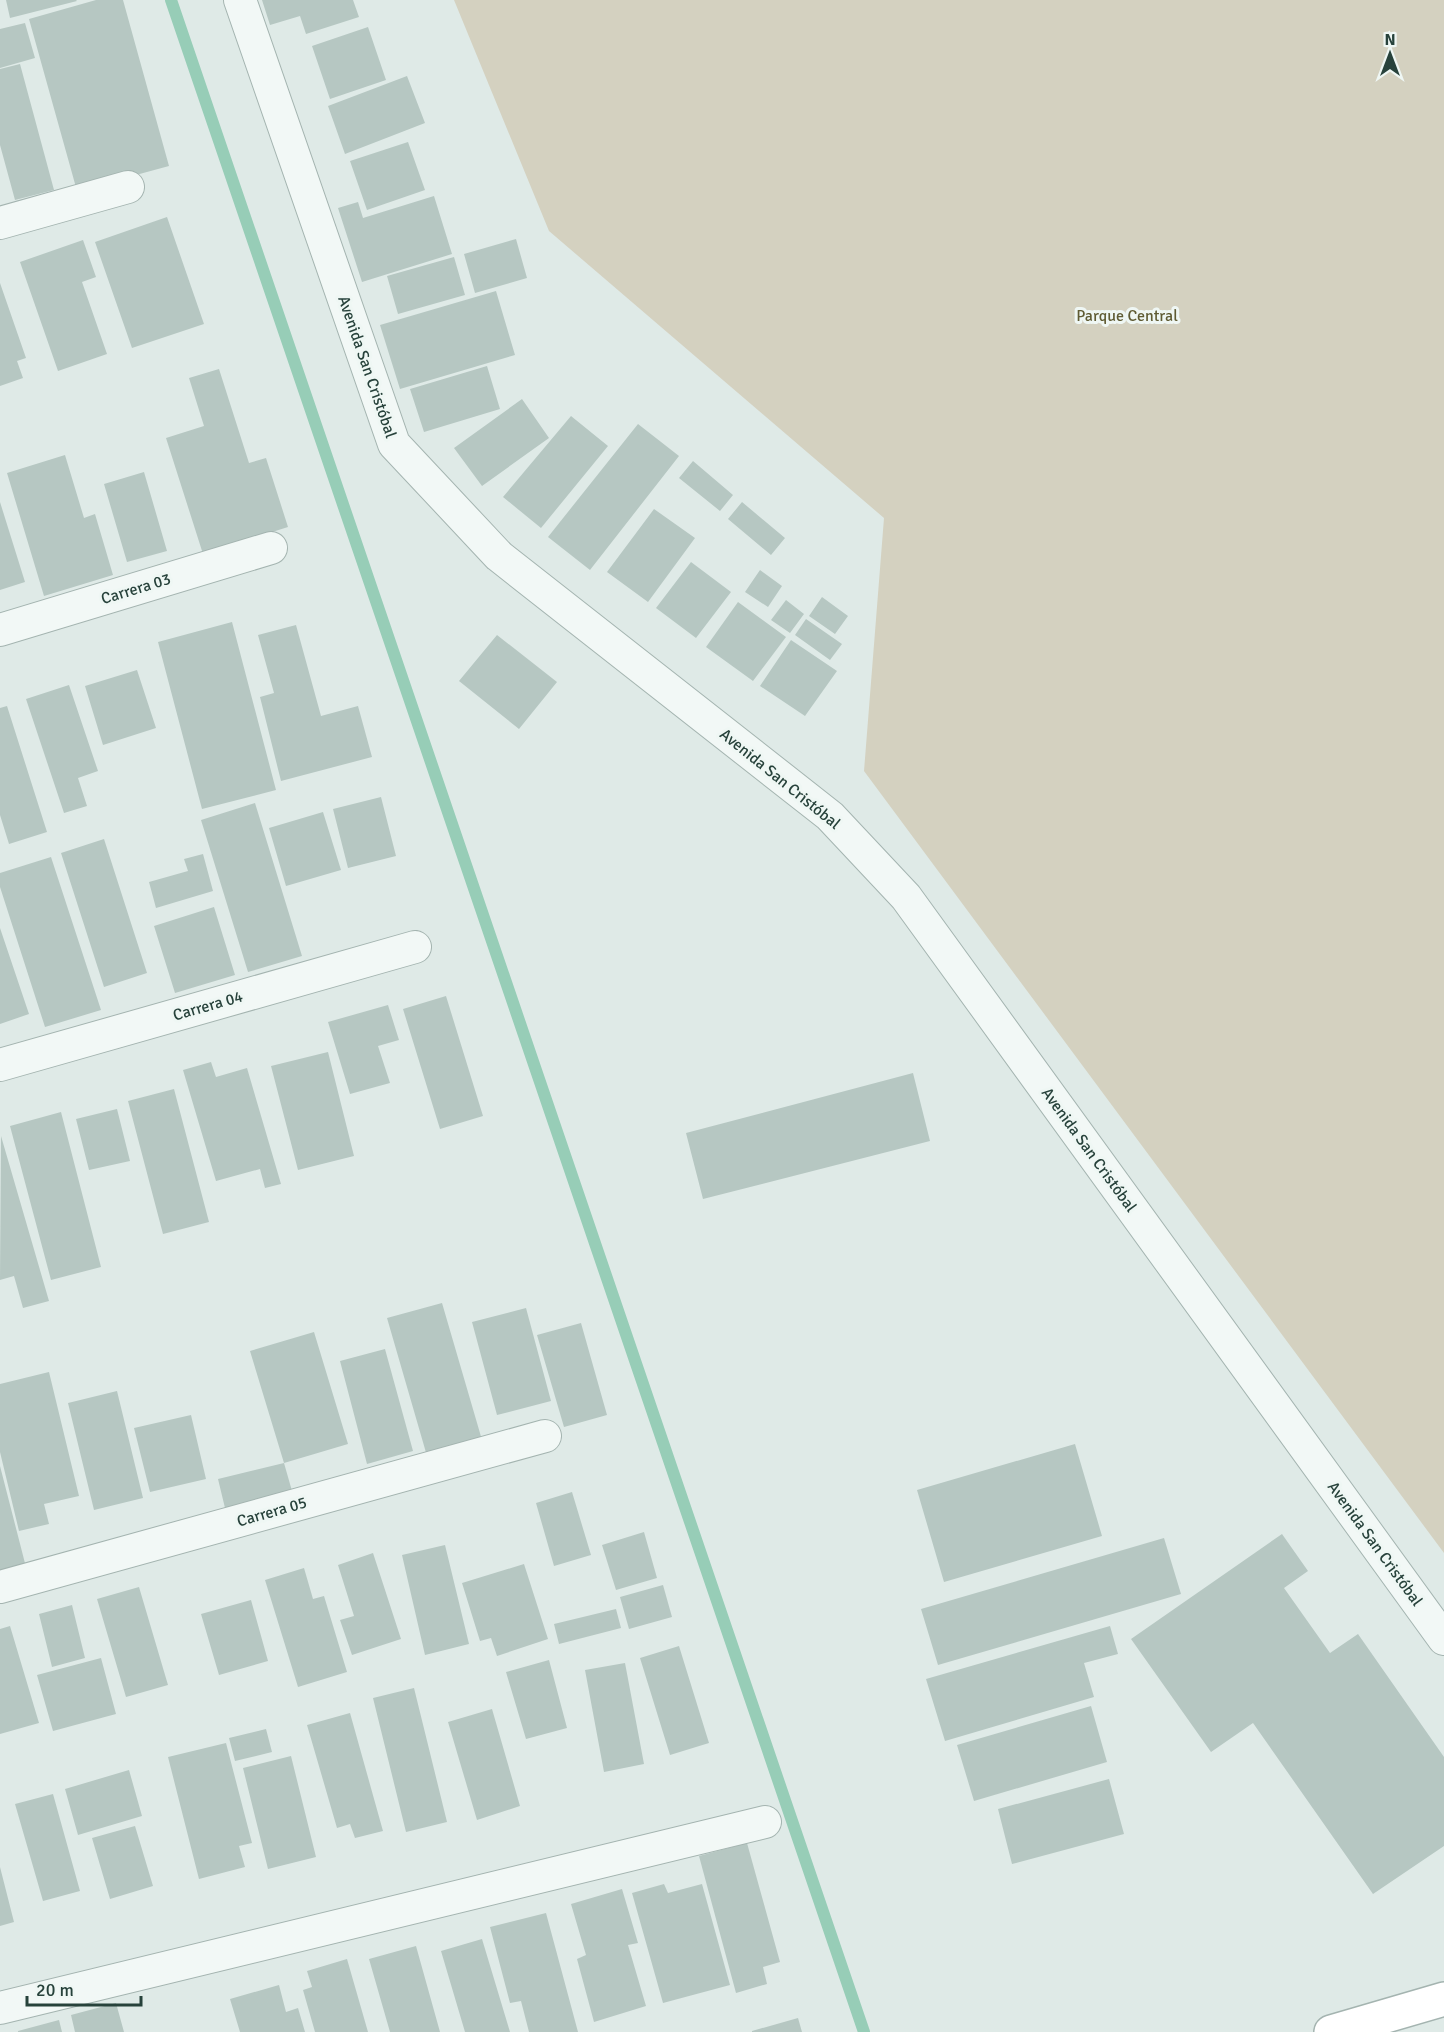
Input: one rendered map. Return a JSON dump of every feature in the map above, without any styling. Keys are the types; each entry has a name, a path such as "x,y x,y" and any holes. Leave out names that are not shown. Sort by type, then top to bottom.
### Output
{"street":[{"name":"Avenida San Cristóbal","path":"240,0 394,444 499,556 830,816 906,897 1444,1639"},
{"path":"0,223 128,187"},
{"name":"Carrera 03","path":"0,630 271,548"},
{"name":"Carrera 04","path":"0,1065 415,947"},
{"name":"Carrera 05","path":"0,1587 545,1436"},
{"path":"0,2008 765,1822"},
{"path":"1331,2032 1444,1999"}],"green space":[{"name":"Parque Central","path":"454,0 1444,0 1444,1553 864,771 884,518 549,231"}],"building":[{"path":"6,0 76,0 77,1 10,18"},
{"path":"96,0 123,0 169,166 77,191 29,19"},
{"path":"262,0 353,0 359,17 306,34 300,16 270,25"},
{"path":"25,23 35,58 0,68 0,29"},
{"path":"368,27 386,80 330,99 312,46"},
{"path":"20,64 54,190 15,200 0,145 0,69"},
{"path":"407,76 425,123 345,154 328,106"},
{"path":"408,142 425,190 367,210 350,161"},
{"path":"434,196 452,254 362,282 338,208 358,202 363,218"},
{"path":"167,217 204,324 132,348 95,242"},
{"path":"516,239 527,278 475,293 464,254"},
{"path":"83,240 96,277 82,282 107,354 58,371 20,262"},
{"path":"454,257 465,295 398,314 387,276"},
{"path":"0,283 26,358 17,361 23,378 0,386"},
{"path":"496,291 515,355 400,389 380,325"},
{"path":"487,366 500,409 424,432 410,389"},
{"path":"219,369 249,463 266,458 288,527 203,554 166,438 204,426 189,378"},
{"path":"522,399 549,438 482,486 454,448"},
{"path":"571,416 608,446 541,528 503,497"},
{"path":"638,424 679,456 590,570 548,537"},
{"path":"65,455 84,518 95,514 113,575 44,596 7,473"},
{"path":"693,461 733,495 720,511 679,478"},
{"path":"144,472 167,551 127,562 104,484"},
{"path":"0,502 25,582 0,590"},
{"path":"742,502 785,538 771,555 728,519"},
{"path":"654,509 695,538 648,602 607,572"},
{"path":"691,562 731,592 696,638 656,608"},
{"path":"760,570 782,586 768,607 745,592"},
{"path":"822,597 848,616 835,634 809,616"},
{"path":"786,600 804,614 790,633 771,620"},
{"path":"738,602 786,637 753,681 706,647"},
{"path":"806,619 842,644 830,660 795,635"},
{"path":"232,622 276,790 202,809 158,642"},
{"path":"296,625 321,716 358,706 372,757 281,781 260,697 274,693 258,635"},
{"path":"497,635 557,682 519,729 459,681"},
{"path":"791,640 837,671 805,716 760,686"},
{"path":"137,670 156,728 103,745 85,686"},
{"path":"69,685 98,771 78,778 87,806 64,813 26,699"},
{"path":"7,706 47,832 9,844 0,815 0,708"},
{"path":"381,797 396,856 348,868 333,809"},
{"path":"255,803 302,956 248,972 201,820"},
{"path":"323,812 341,870 286,886 269,828"},
{"path":"104,839 147,973 104,987 61,853"},
{"path":"203,854 213,891 156,908 149,882 188,871 184,859"},
{"path":"51,857 101,1010 45,1027 0,887 0,873"},
{"path":"214,907 235,975 175,993 154,926"},
{"path":"0,928 29,1014 0,1024"},
{"path":"446,996 483,1116 440,1129 403,1009"},
{"path":"388,1005 399,1040 378,1046 390,1083 350,1094 328,1022"},
{"path":"328,1052 354,1156 298,1170 271,1066"},
{"path":"211,1062 216,1077 247,1068 281,1184 265,1188 260,1169 216,1181 183,1070"},
{"path":"913,1073 930,1141 703,1199 686,1133"},
{"path":"174,1089 209,1222 163,1234 128,1101"},
{"path":"117,1109 130,1161 89,1170 76,1119"},
{"path":"61,1112 101,1267 51,1280 10,1126"},
{"path":"1,1136 49,1301 23,1308 14,1276 0,1280"},
{"path":"442,1303 482,1440 427,1456 387,1318"},
{"path":"526,1308 551,1401 497,1415 472,1322"},
{"path":"581,1323 607,1415 564,1427 537,1335"},
{"path":"314,1332 348,1444 284,1463 250,1351"},
{"path":"385,1349 413,1451 367,1464 340,1361"},
{"path":"49,1372 79,1496 44,1504 49,1524 19,1531 0,1452 0,1384"},
{"path":"117,1391 143,1498 94,1510 68,1403"},
{"path":"191,1415 206,1479 150,1492 134,1428"},
{"path":"1075,1444 1102,1536 944,1582 917,1490"},
{"path":"284,1463 292,1491 225,1508 218,1479"},
{"path":"0,1466 27,1571 0,1578"},
{"path":"572,1492 591,1555 554,1566 536,1503"},
{"path":"644,1532 657,1578 616,1590 602,1545"},
{"path":"1282,1534 1308,1571 1284,1588 1330,1653 1358,1634 1444,1757 1444,1846 1373,1894 1253,1723 1211,1752 1131,1639"},
{"path":"1164,1538 1181,1594 938,1665 921,1609"},
{"path":"445,1545 469,1644 425,1655 402,1555"},
{"path":"373,1553 401,1639 352,1655 340,1620 354,1616 338,1565"},
{"path":"524,1564 548,1639 497,1656 491,1638 480,1641 462,1583"},
{"path":"304,1568 313,1599 324,1596 347,1672 298,1687 265,1580"},
{"path":"663,1585 672,1617 629,1629 620,1597"},
{"path":"139,1587 168,1685 126,1697 97,1599"},
{"path":"251,1600 268,1661 219,1675 201,1614"},
{"path":"72,1605 85,1658 52,1667 39,1614"},
{"path":"616,1609 621,1628 559,1644 554,1624"},
{"path":"10,1626 39,1723 0,1734 0,1629"},
{"path":"1110,1626 1118,1654 1084,1663 1094,1697 945,1741 926,1679"},
{"path":"679,1646 709,1743 670,1755 640,1658"},
{"path":"101,1658 116,1714 53,1731 37,1675"},
{"path":"549,1660 567,1728 526,1739 506,1672"},
{"path":"625,1663 644,1764 604,1772 585,1670"},
{"path":"414,1688 447,1822 406,1832 373,1698"},
{"path":"1091,1706 1107,1762 974,1801 957,1745"},
{"path":"492,1709 520,1806 477,1820 448,1722"},
{"path":"350,1713 383,1831 355,1838 350,1824 337,1828 307,1725"},
{"path":"266,1729 272,1752 235,1761 229,1738"},
{"path":"226,1743 252,1843 239,1846 245,1867 199,1879 168,1757"},
{"path":"291,1756 316,1857 268,1869 243,1768"},
{"path":"129,1770 142,1816 78,1835 65,1789"},
{"path":"1109,1779 1124,1834 1012,1864 998,1809"},
{"path":"53,1794 80,1891 43,1901 15,1804"},
{"path":"135,1826 153,1886 110,1899 92,1838"},
{"path":"747,1843 780,1962 763,1967 767,1984 736,1993 699,1856"},
{"path":"0,1867 14,1922 0,1926"},
{"path":"664,1884 668,1893 702,1884 730,1985 663,2003 632,1893"},
{"path":"622,1889 638,1943 628,1945 646,2006 594,2022 577,1959 586,1955 571,1904"},
{"path":"546,1913 578,2032 529,2032 521,2001 510,2003 490,1927"},
{"path":"482,1939 510,2032 465,2032 441,1951"},
{"path":"416,1946 440,2032 390,2032 369,1959"},
{"path":"347,1959 368,2032 315,2032 303,1990 312,1987 307,1971"},
{"path":"279,1985 286,2012 298,2008 305,2032 240,2032 230,1999"},
{"path":"116,2003 124,2032 75,2032 71,2015"},
{"path":"798,2018 802,2032 752,2032 752,2031"},
{"path":"59,2020 62,2032 18,2032 18,2031"}],"waterway":[{"path":"171,0 864,2032"}]}
